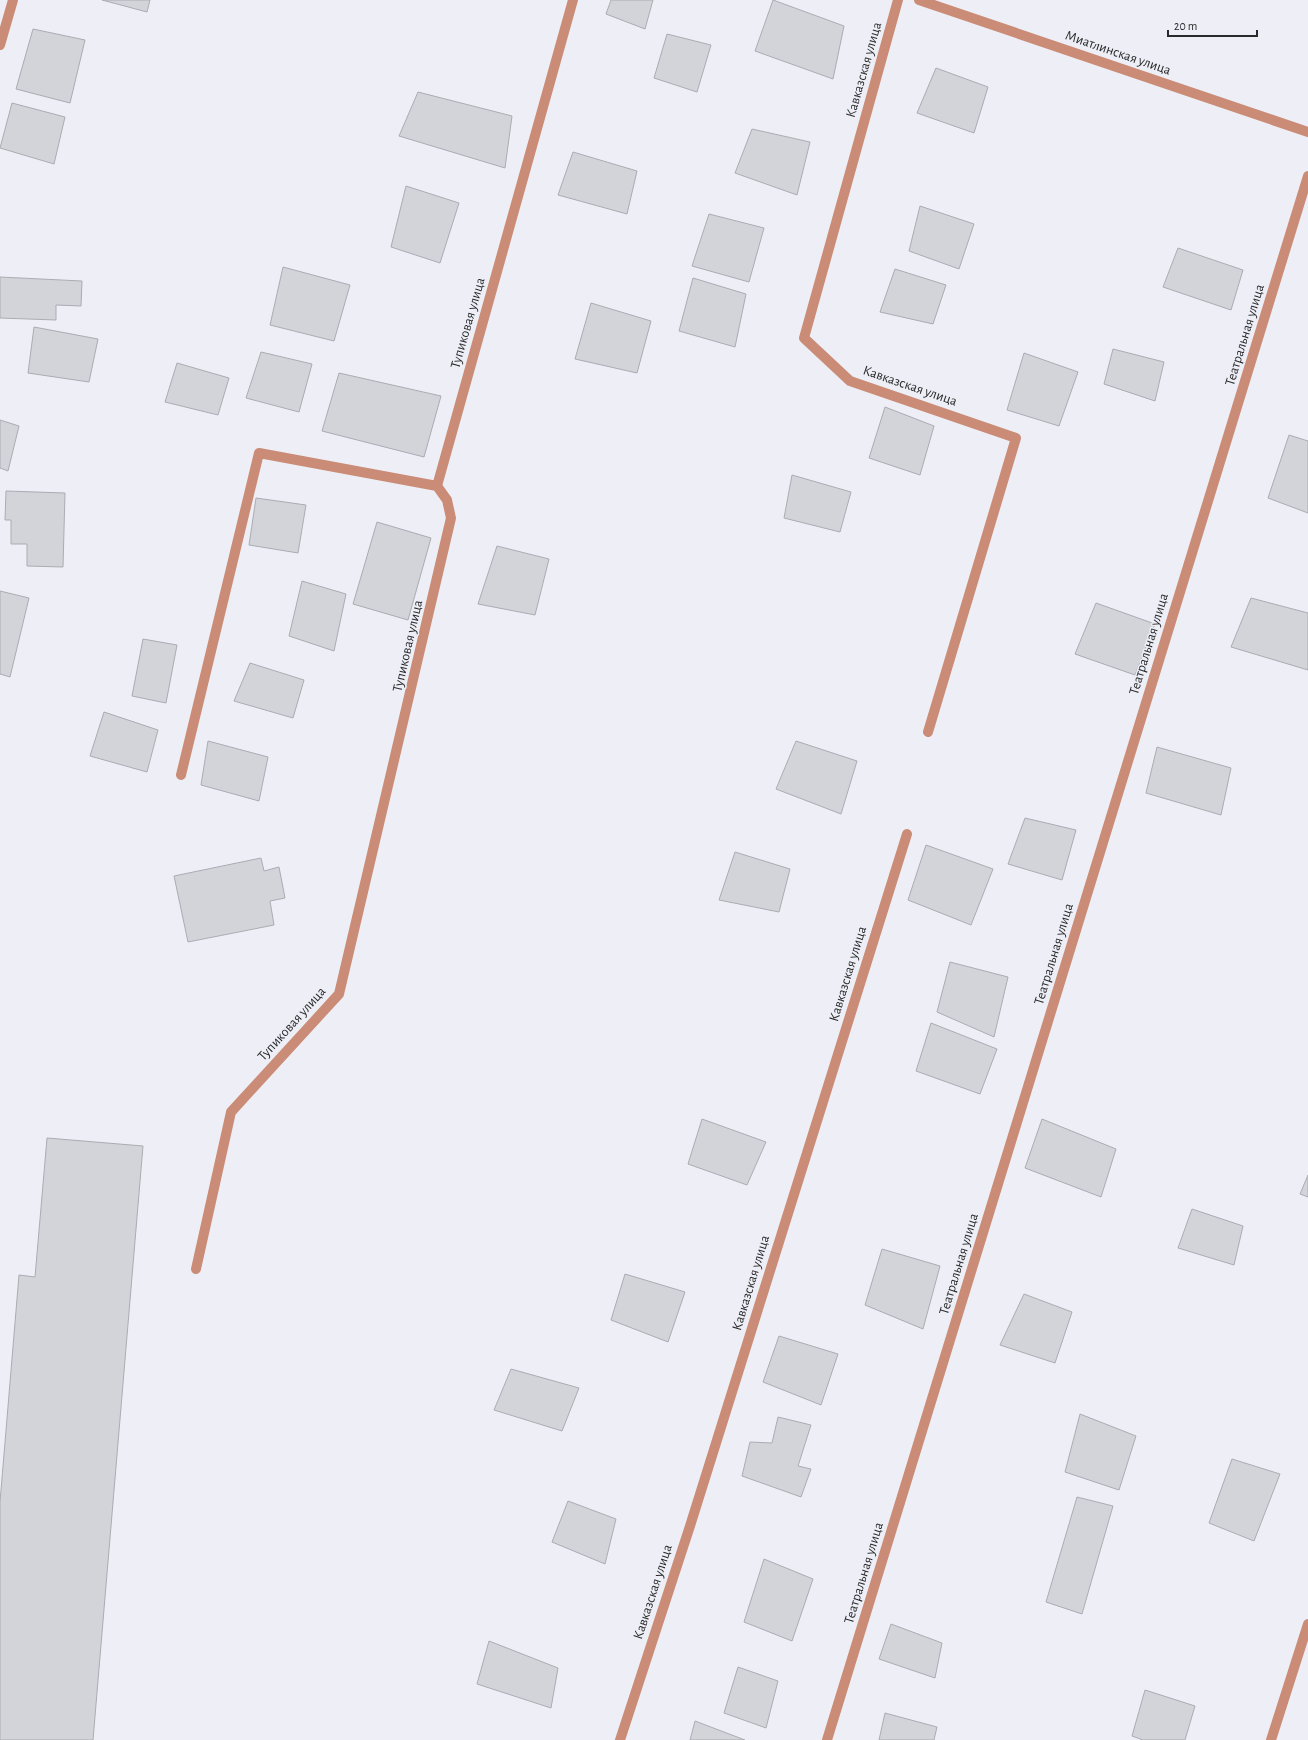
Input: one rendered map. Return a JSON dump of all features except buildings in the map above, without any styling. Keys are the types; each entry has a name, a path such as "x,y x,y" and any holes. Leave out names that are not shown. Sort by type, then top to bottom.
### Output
{"street":[{"path":"0,45 13,0"},
{"name":"Тупиковая улица","path":"196,1269 231,1112 339,994 451,518 447,500 437,486 573,0"},
{"name":"Кавказская улица","path":"898,0 804,338 850,381 1016,438 928,732"},
{"name":"Миатлинская улица","path":"919,0 1308,132"},
{"name":"Театральная улица","path":"827,1740 1308,176"},
{"path":"181,775 259,453 437,486"},
{"name":"Кавказская улица","path":"620,1740 690,1526 907,834"},
{"path":"1271,1740 1308,1624"}]}
